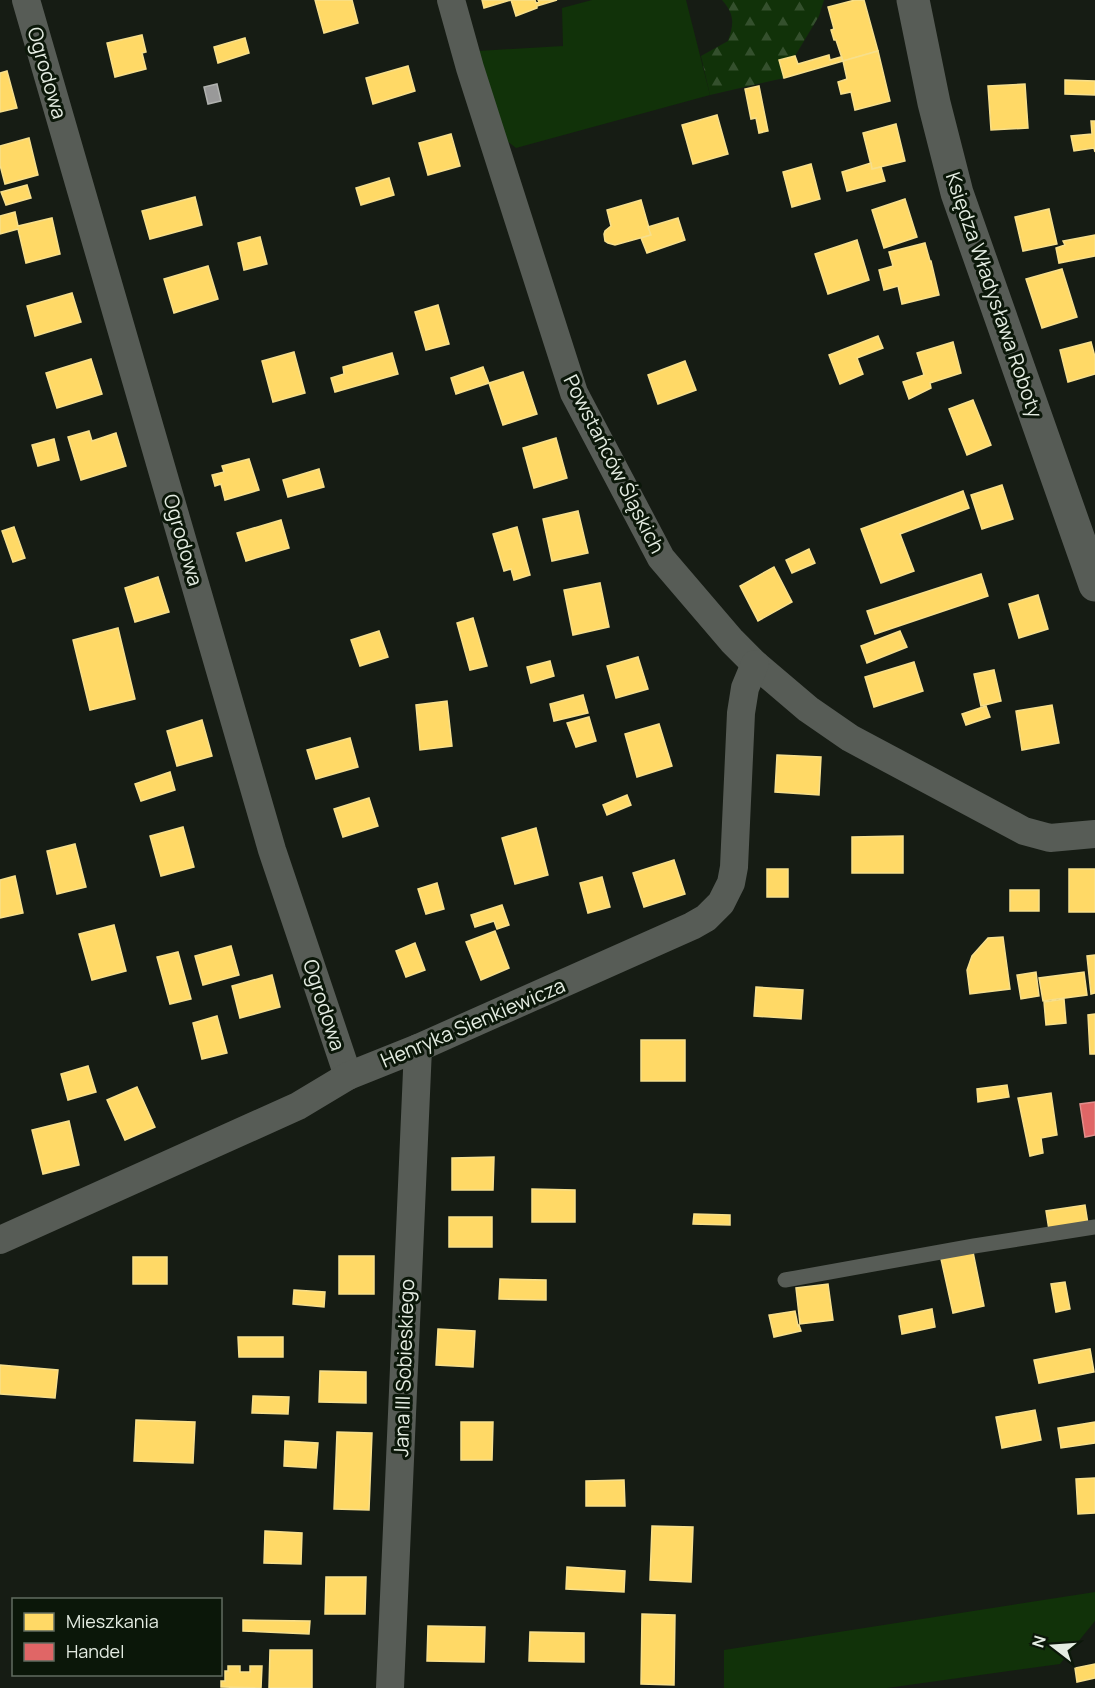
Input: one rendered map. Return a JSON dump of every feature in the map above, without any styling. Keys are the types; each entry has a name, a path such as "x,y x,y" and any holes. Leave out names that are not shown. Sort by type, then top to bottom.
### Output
{"main road":[{"name":"Księdza Władysława Roboty","path":"913,0 934,103 957,193 1095,585"}],"street":[{"name":"Ogrodowa","path":"26,0 272,850 348,1076"},
{"name":"Powstańców Śląskich","path":"451,0 470,68 574,393 661,558 732,641 755,664 807,709 850,738 1024,831 1050,838 1095,834"},
{"name":"Henryka Sienkiewicza","path":"0,1240 298,1106 348,1076 418,1048 706,918 721,903 731,883 734,867 741,713 745,688 755,664"},
{"name":"Jana III Sobieskiego","path":"390,1688 418,1048"}],"lane":[{"path":"785,1280 1095,1227"}],"green space":[{"path":"592,0 686,0 710,95 516,148 507,141 478,51 563,46 562,8"},
{"path":"722,0 824,0 819,16 795,56 779,60 784,78 710,95 701,56 728,41 732,19"},
{"path":"1095,1592 1095,1621 1060,1664 887,1688 724,1688 724,1650"}],"building: Mieszkania":[{"path":"315,0 352,0 358,23 324,33"},
{"path":"482,0 511,0 484,8"},
{"path":"511,0 535,0 536,3 539,2 538,0 557,0 516,16"},
{"path":"864,0 878,51 843,61 831,30 834,29 828,7"},
{"path":"142,35 146,52 142,53 146,69 115,77 107,43"},
{"path":"245,38 249,53 218,63 214,47"},
{"path":"878,51 890,101 855,110 851,92 841,94 838,82 847,79 843,61"},
{"path":"829,55 830,60 841,57 843,61 784,78 779,60 795,56 798,64"},
{"path":"408,66 415,91 373,104 366,78"},
{"path":"7,71 17,108 0,112 0,73"},
{"path":"1065,80 1095,81 1095,95 1065,94"},
{"path":"1025,84 1028,128 991,130 988,86"},
{"path":"759,86 768,131 759,133 756,118 751,119 745,89"},
{"path":"717,115 728,154 693,164 682,125"},
{"path":"1091,121 1095,121 1095,152 1094,148 1074,151 1071,136 1092,134"},
{"path":"896,124 905,161 872,169 863,133"},
{"path":"451,134 460,166 428,175 419,143"},
{"path":"29,138 38,175 5,184 0,165 0,146"},
{"path":"871,163 872,169 881,167 885,181 847,191 842,172"},
{"path":"811,164 820,199 792,207 783,172"},
{"path":"389,178 394,195 361,205 356,188"},
{"path":"27,185 31,198 6,205 1,192"},
{"path":"195,197 202,225 150,239 142,211"},
{"path":"905,199 917,237 884,248 872,210"},
{"path":"641,200 651,235 615,245 605,241 605,231 611,226 607,210"},
{"path":"1049,209 1057,244 1023,251 1015,217"},
{"path":"15,212 18,226 52,218 60,254 26,263 18,229 0,234 0,216"},
{"path":"678,218 685,240 647,253 641,238 651,235 648,227"},
{"path":"1095,235 1095,256 1059,263 1056,248 1065,245 1063,241"},
{"path":"260,237 267,264 244,270 238,243"},
{"path":"857,240 869,280 828,294 815,254"},
{"path":"925,243 939,295 902,304 898,286 884,290 879,270 893,266 889,252"},
{"path":"208,266 218,299 174,313 164,279"},
{"path":"1062,269 1077,317 1042,328 1026,279"},
{"path":"72,293 81,322 35,336 27,306"},
{"path":"438,305 449,344 426,350 415,312"},
{"path":"878,336 883,348 857,358 863,374 840,384 829,355"},
{"path":"953,342 961,373 930,383 931,388 909,399 903,382 924,375 917,353"},
{"path":"1091,342 1095,357 1095,374 1068,382 1060,350"},
{"path":"294,352 305,393 273,402 262,361"},
{"path":"392,353 398,374 335,392 331,378 344,374 343,367"},
{"path":"91,359 102,394 57,408 46,373"},
{"path":"685,361 696,390 658,404 648,375"},
{"path":"483,367 489,383 456,394 451,378"},
{"path":"523,372 537,414 503,425 489,383"},
{"path":"973,400 991,445 967,455 949,409"},
{"path":"89,431 92,441 116,433 126,466 81,480 68,437"},
{"path":"556,438 567,478 534,488 523,448"},
{"path":"54,439 59,460 38,466 32,445"},
{"path":"249,459 259,490 225,500 221,484 215,486 212,475 224,472 222,466"},
{"path":"319,469 324,487 288,497 283,480"},
{"path":"1002,485 1013,519 982,529 971,495"},
{"path":"963,491 969,508 900,534 914,571 881,583 861,529"},
{"path":"578,511 588,553 552,561 543,519"},
{"path":"281,520 289,548 246,561 237,533"},
{"path":"14,527 25,558 13,562 2,531"},
{"path":"517,527 530,575 514,580 511,569 504,571 493,534"},
{"path":"809,549 815,563 792,573 786,560"},
{"path":"774,567 792,602 758,621 740,586"},
{"path":"981,574 988,596 875,634 867,611"},
{"path":"158,577 169,612 135,622 125,588"},
{"path":"600,583 609,627 573,635 564,590"},
{"path":"1038,595 1048,629 1019,638 1009,604"},
{"path":"473,618 487,666 470,670 457,623"},
{"path":"118,628 135,699 90,710 73,640"},
{"path":"379,631 388,657 360,666 351,640"},
{"path":"900,631 907,647 867,663 861,646"},
{"path":"638,657 648,689 616,698 607,666"},
{"path":"550,661 554,676 531,683 527,667"},
{"path":"914,662 923,691 874,707 865,677"},
{"path":"994,670 1001,701 981,706 974,674"},
{"path":"583,695 588,713 554,721 550,704"},
{"path":"447,701 452,746 420,750 416,705"},
{"path":"1052,705 1059,743 1022,750 1016,711"},
{"path":"986,706 990,717 966,725 962,714"},
{"path":"589,717 596,741 576,747 567,723"},
{"path":"202,720 212,756 177,766 167,731"},
{"path":"659,724 672,766 637,777 625,734"},
{"path":"350,738 358,767 316,779 307,750"},
{"path":"777,755 821,757 819,795 775,792"},
{"path":"170,772 175,790 141,801 135,784"},
{"path":"627,795 631,805 607,815 603,805"},
{"path":"369,798 378,826 343,837 334,809"},
{"path":"183,827 194,867 161,876 150,836"},
{"path":"536,828 548,875 515,884 502,838"},
{"path":"903,836 903,873 852,873 852,837"},
{"path":"75,844 86,887 57,894 47,851"},
{"path":"674,860 685,894 644,907 633,873"},
{"path":"767,869 788,869 788,897 767,897"},
{"path":"1069,869 1095,869 1095,912 1069,912"},
{"path":"15,876 23,913 0,918 0,880"},
{"path":"602,877 610,907 588,913 580,883"},
{"path":"437,883 444,909 426,914 418,889"},
{"path":"1010,890 1039,890 1039,911 1010,911"},
{"path":"502,905 509,925 497,929 494,921 475,927 471,915"},
{"path":"114,925 126,971 92,980 79,934"},
{"path":"495,931 509,968 481,980 466,942"},
{"path":"1003,937 1010,989 970,994 967,970 972,956 988,938"},
{"path":"415,943 425,970 406,977 396,951"},
{"path":"231,946 239,975 203,985 195,956"},
{"path":"178,952 191,999 170,1004 157,957"},
{"path":"1095,955 1095,993 1091,994 1087,956"},
{"path":"1036,972 1039,996 1021,999 1017,975"},
{"path":"1084,972 1087,995 1043,1001 1039,978"},
{"path":"272,975 280,1007 240,1018 232,986"},
{"path":"756,987 803,990 801,1019 754,1016"},
{"path":"1064,999 1066,1023 1046,1025 1044,1002"},
{"path":"1095,1014 1095,1054 1090,1054 1088,1015"},
{"path":"217,1016 227,1053 202,1059 193,1023"},
{"path":"641,1040 685,1040 685,1081 641,1081"},
{"path":"88,1066 96,1092 68,1100 61,1074"},
{"path":"1007,1085 1009,1097 978,1102 977,1089"},
{"path":"137,1087 155,1127 125,1140 107,1100"},
{"path":"1051,1093 1057,1135 1041,1138 1043,1153 1030,1156 1018,1098"},
{"path":"69,1121 79,1165 43,1174 32,1130"},
{"path":"494,1157 493,1190 452,1190 452,1158"},
{"path":"532,1189 575,1190 575,1222 532,1222"},
{"path":"1085,1205 1088,1224 1049,1230 1046,1211"},
{"path":"694,1214 730,1215 730,1225 693,1224"},
{"path":"449,1217 492,1217 492,1247 449,1247"},
{"path":"973,1252 984,1306 953,1313 941,1259"},
{"path":"339,1256 374,1256 374,1294 339,1294"},
{"path":"133,1257 167,1257 167,1284 133,1284"},
{"path":"500,1279 546,1280 546,1300 499,1299"},
{"path":"1065,1282 1070,1309 1056,1312 1051,1284"},
{"path":"828,1284 833,1320 800,1324 796,1288"},
{"path":"294,1290 325,1292 324,1307 293,1304"},
{"path":"932,1309 935,1327 902,1334 899,1316"},
{"path":"795,1311 801,1331 774,1337 769,1315"},
{"path":"438,1329 475,1331 473,1367 436,1365"},
{"path":"238,1337 283,1337 283,1357 239,1357"},
{"path":"1090,1349 1094,1372 1039,1383 1034,1360"},
{"path":"0,1365 58,1370 55,1398 0,1394"},
{"path":"320,1371 366,1372 366,1403 319,1402"},
{"path":"253,1396 289,1397 288,1414 252,1413"},
{"path":"1035,1410 1041,1440 1002,1448 996,1417"},
{"path":"136,1420 195,1422 193,1463 134,1461"},
{"path":"461,1422 493,1422 492,1460 461,1460"},
{"path":"1095,1422 1095,1443 1061,1448 1058,1428"},
{"path":"337,1432 372,1433 369,1510 334,1509"},
{"path":"285,1441 318,1443 316,1468 284,1466"},
{"path":"1095,1478 1095,1513 1078,1514 1076,1479"},
{"path":"624,1480 625,1506 586,1506 586,1481"},
{"path":"652,1526 693,1527 691,1582 650,1580"},
{"path":"265,1531 302,1533 301,1564 264,1563"},
{"path":"567,1567 625,1571 624,1592 566,1589"},
{"path":"326,1577 366,1577 365,1614 325,1614"},
{"path":"642,1614 675,1615 674,1685 641,1684"},
{"path":"243,1620 310,1621 309,1634 243,1631"},
{"path":"428,1626 485,1627 484,1662 427,1661"},
{"path":"530,1632 584,1633 584,1662 529,1661"},
{"path":"270,1650 312,1650 312,1688 269,1688"},
{"path":"1095,1664 1095,1678 1077,1682 1075,1668"},
{"path":"228,1666 240,1666 240,1672 250,1672 250,1666 262,1666 261,1688 221,1687 221,1681 225,1681 225,1671 228,1671"}],"building: Handel":[{"path":"1095,1102 1095,1135 1085,1137 1080,1104"}],"building: Przemysł":[{"path":"217,84 221,101 208,104 204,87"}]}
